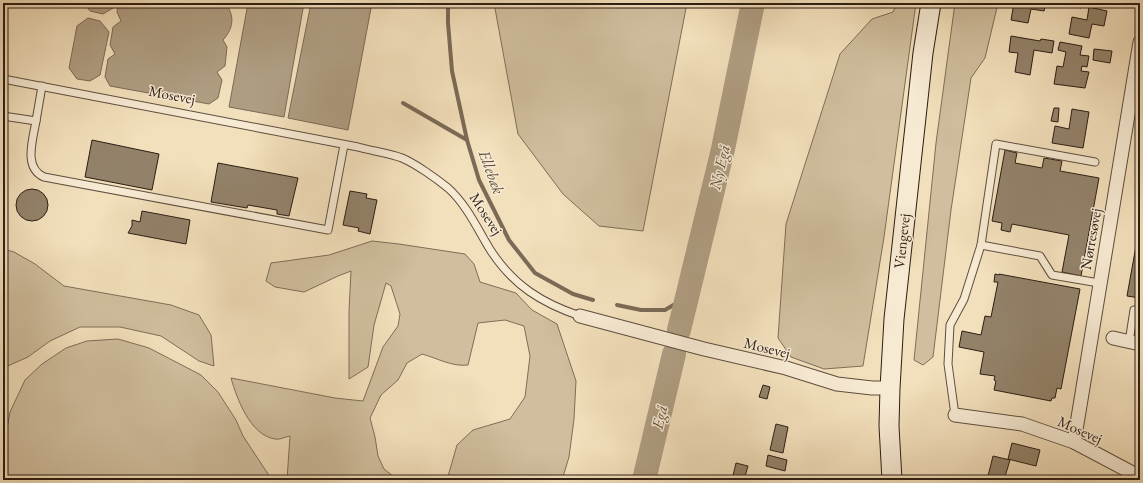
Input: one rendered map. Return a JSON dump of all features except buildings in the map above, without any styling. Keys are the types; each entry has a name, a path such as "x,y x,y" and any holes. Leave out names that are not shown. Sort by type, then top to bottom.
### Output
{"street":[{"name":"Viengevej","path":"892,480 889,426 894,319 902,234 923,53 931,3"},
{"name":"Nørresøvej","path":"1074,442 1099,283 1139,48"},
{"name":"Mosevej","path":"580,316 704,349 786,368 837,384 872,388 890,388"},
{"path":"1113,338 1134,343"},
{"name":"Mosevej","path":"955,415 1022,424 1074,442 1126,475 1140,477"}],"lane":[{"name":"Mosevej","path":"3,79 344,145 402,158 430,174 449,189 467,210 492,252 510,276 529,293 556,308 580,316"},
{"path":"42,86 31,164 38,175 44,177 328,230 344,145"},
{"path":"3,116 36,121"},
{"path":"955,415 948,364 950,325 964,299 980,245 996,144 1095,162"},
{"path":"980,245 1040,256 1052,275 1099,283"},
{"path":"1134,310 1134,343"}],"shaded area":[{"path":"84,3 114,3 113,8 103,14 90,11"},
{"path":"118,3 233,3 228,7 232,24 229,32 223,40 227,47 225,66 217,72 222,80 218,98 209,104 110,86 105,77 108,59 115,54 110,45 113,27 121,21 117,12"},
{"path":"248,3 304,3 284,117 229,107"},
{"path":"311,3 372,3 348,130 288,118"},
{"path":"494,3 687,3 643,231 599,226 563,194 518,134"},
{"path":"897,3 916,3 884,237 863,366 824,369 791,357 778,338 786,224 840,54 872,19 893,12"},
{"path":"955,3 998,3 985,58 971,78 951,210 933,357 923,365 914,360 936,143"},
{"path":"88,18 100,21 109,32 100,75 90,81 77,79 69,68 77,26"},
{"path":"372,241 465,254 474,264 480,282 516,293 532,310 557,324 576,381 574,419 569,457 562,480 447,480 457,445 473,430 510,419 525,397 530,356 524,326 505,320 478,323 468,365 456,365 422,354 407,363 398,380 381,395 370,418 378,456 384,469 398,480 287,480 290,436 275,439 258,431 246,415 237,396 231,378 335,398 363,401 383,347 398,326 400,314 391,286 386,283 374,325 368,367 349,379 349,311 351,271 304,292 275,287 266,281 271,263 329,255"},
{"path":"3,249 14,252 35,264 64,286 171,305 199,315 211,335 214,366 199,361 161,336 120,327 80,327 50,341 28,357 3,368"},
{"path":"118,339 149,348 201,375 218,392 236,420 243,436 272,480 5,480 4,445 10,412 25,380 42,364 66,348 87,341"}],"waterway":[{"name":"Ellebæk","path":"448,3 452,71 467,140 479,180 509,240 535,273 573,294 593,300"},
{"name":"Ny Egå","path":"679,330 723,149 753,3"},
{"path":"403,103 467,140"},
{"path":"617,305 641,310 665,310 687,297"},
{"name":"Egå","path":"644,480 674,354"}]}
